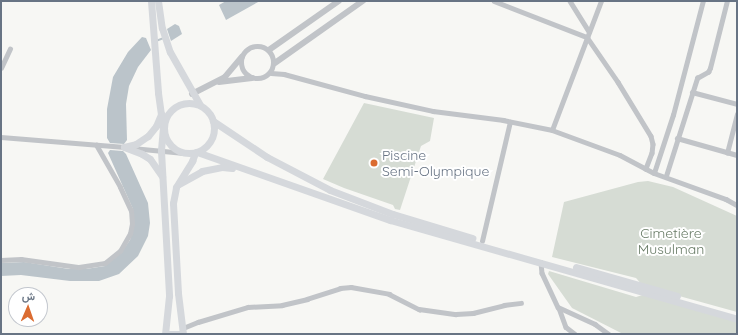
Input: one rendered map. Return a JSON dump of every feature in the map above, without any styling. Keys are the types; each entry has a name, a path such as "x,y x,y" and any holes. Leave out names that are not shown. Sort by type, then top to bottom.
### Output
{"highway":[{"path":"151,1 163,127 169,144 178,151 184,153 196,152 243,170 390,220 737,319"},
{"path":"158,1 162,28 170,52 192,94 200,105 208,111 213,121 213,136 209,143 196,152 176,187 173,209 181,332 166,334 169,296 161,151 164,120 172,108 185,103 200,105"},
{"path":"124,147 136,144 148,136 156,126 161,114"},
{"path":"213,121 267,157 330,190 393,214 737,314"},
{"path":"124,147 150,159 163,177"},
{"path":"176,187 184,180 202,171 222,167 243,170"}],"street":[{"path":"269,50 339,1"},
{"path":"217,83 264,78 271,73 275,62 363,1"},
{"path":"494,1 587,37 618,82 651,136 653,144 652,153 646,169"},
{"path":"570,1 589,31"},
{"path":"552,130 600,1"},
{"path":"654,173 673,115 703,1"},
{"path":"666,176 697,78 708,72 710,68 727,1"},
{"path":"192,94 217,83 232,71 242,56 254,47 260,46 269,50 275,62"},
{"path":"1,68 10,49"},
{"path":"242,56 242,67 244,72 253,78"},
{"path":"271,73 284,74 366,96 433,111 510,122 552,130 620,155 654,173 666,176 726,199 737,205"},
{"path":"692,92 737,104"},
{"path":"727,153 737,114"},
{"path":"482,241 510,122"},
{"path":"1,137 184,153"},
{"path":"677,138 737,155"},
{"path":"1,260 21,259 80,267 105,263 120,251 130,234 132,224 131,211 120,187 96,145"},
{"path":"541,262 542,272 566,327 575,334"},
{"path":"181,332 198,322 248,307 292,303 340,288 351,287 389,294 419,308 456,314 473,313 504,305 521,303"},
{"path":"558,307 595,324 609,334"}],"green space":[{"name":"Piscine Semi-Olympique","path":"364,103 434,118 430,141 421,146 400,210 395,209 393,205 323,179"},
{"name":"Cimetière Musulman","path":"648,181 673,187 737,216 737,312 643,286 636,278 552,257 564,202 638,182"},
{"name":"Cimetière Musulman","path":"549,271 636,297 646,294 737,321 737,334 623,334 572,308 548,274"}],"shaded area":[{"path":"226,1 260,1 226,20 219,5"},
{"path":"175,24 179,26 182,34 171,41 167,29"},
{"path":"142,37 146,38 151,50 138,67 129,86 126,104 127,140 124,144 110,143 107,138 107,109 113,77 128,52"},
{"path":"110,150 123,151 126,154 148,203 150,223 148,236 138,256 119,274 99,281 70,281 21,275 1,276 1,263 24,262 69,269 86,269 105,266 123,250 130,240 133,228 133,209 108,153"}],"waterway":[{"path":"156,41 164,38"}],"place":[{"name":"Piscine Semi-Olympique","path":"374,163"}]}
